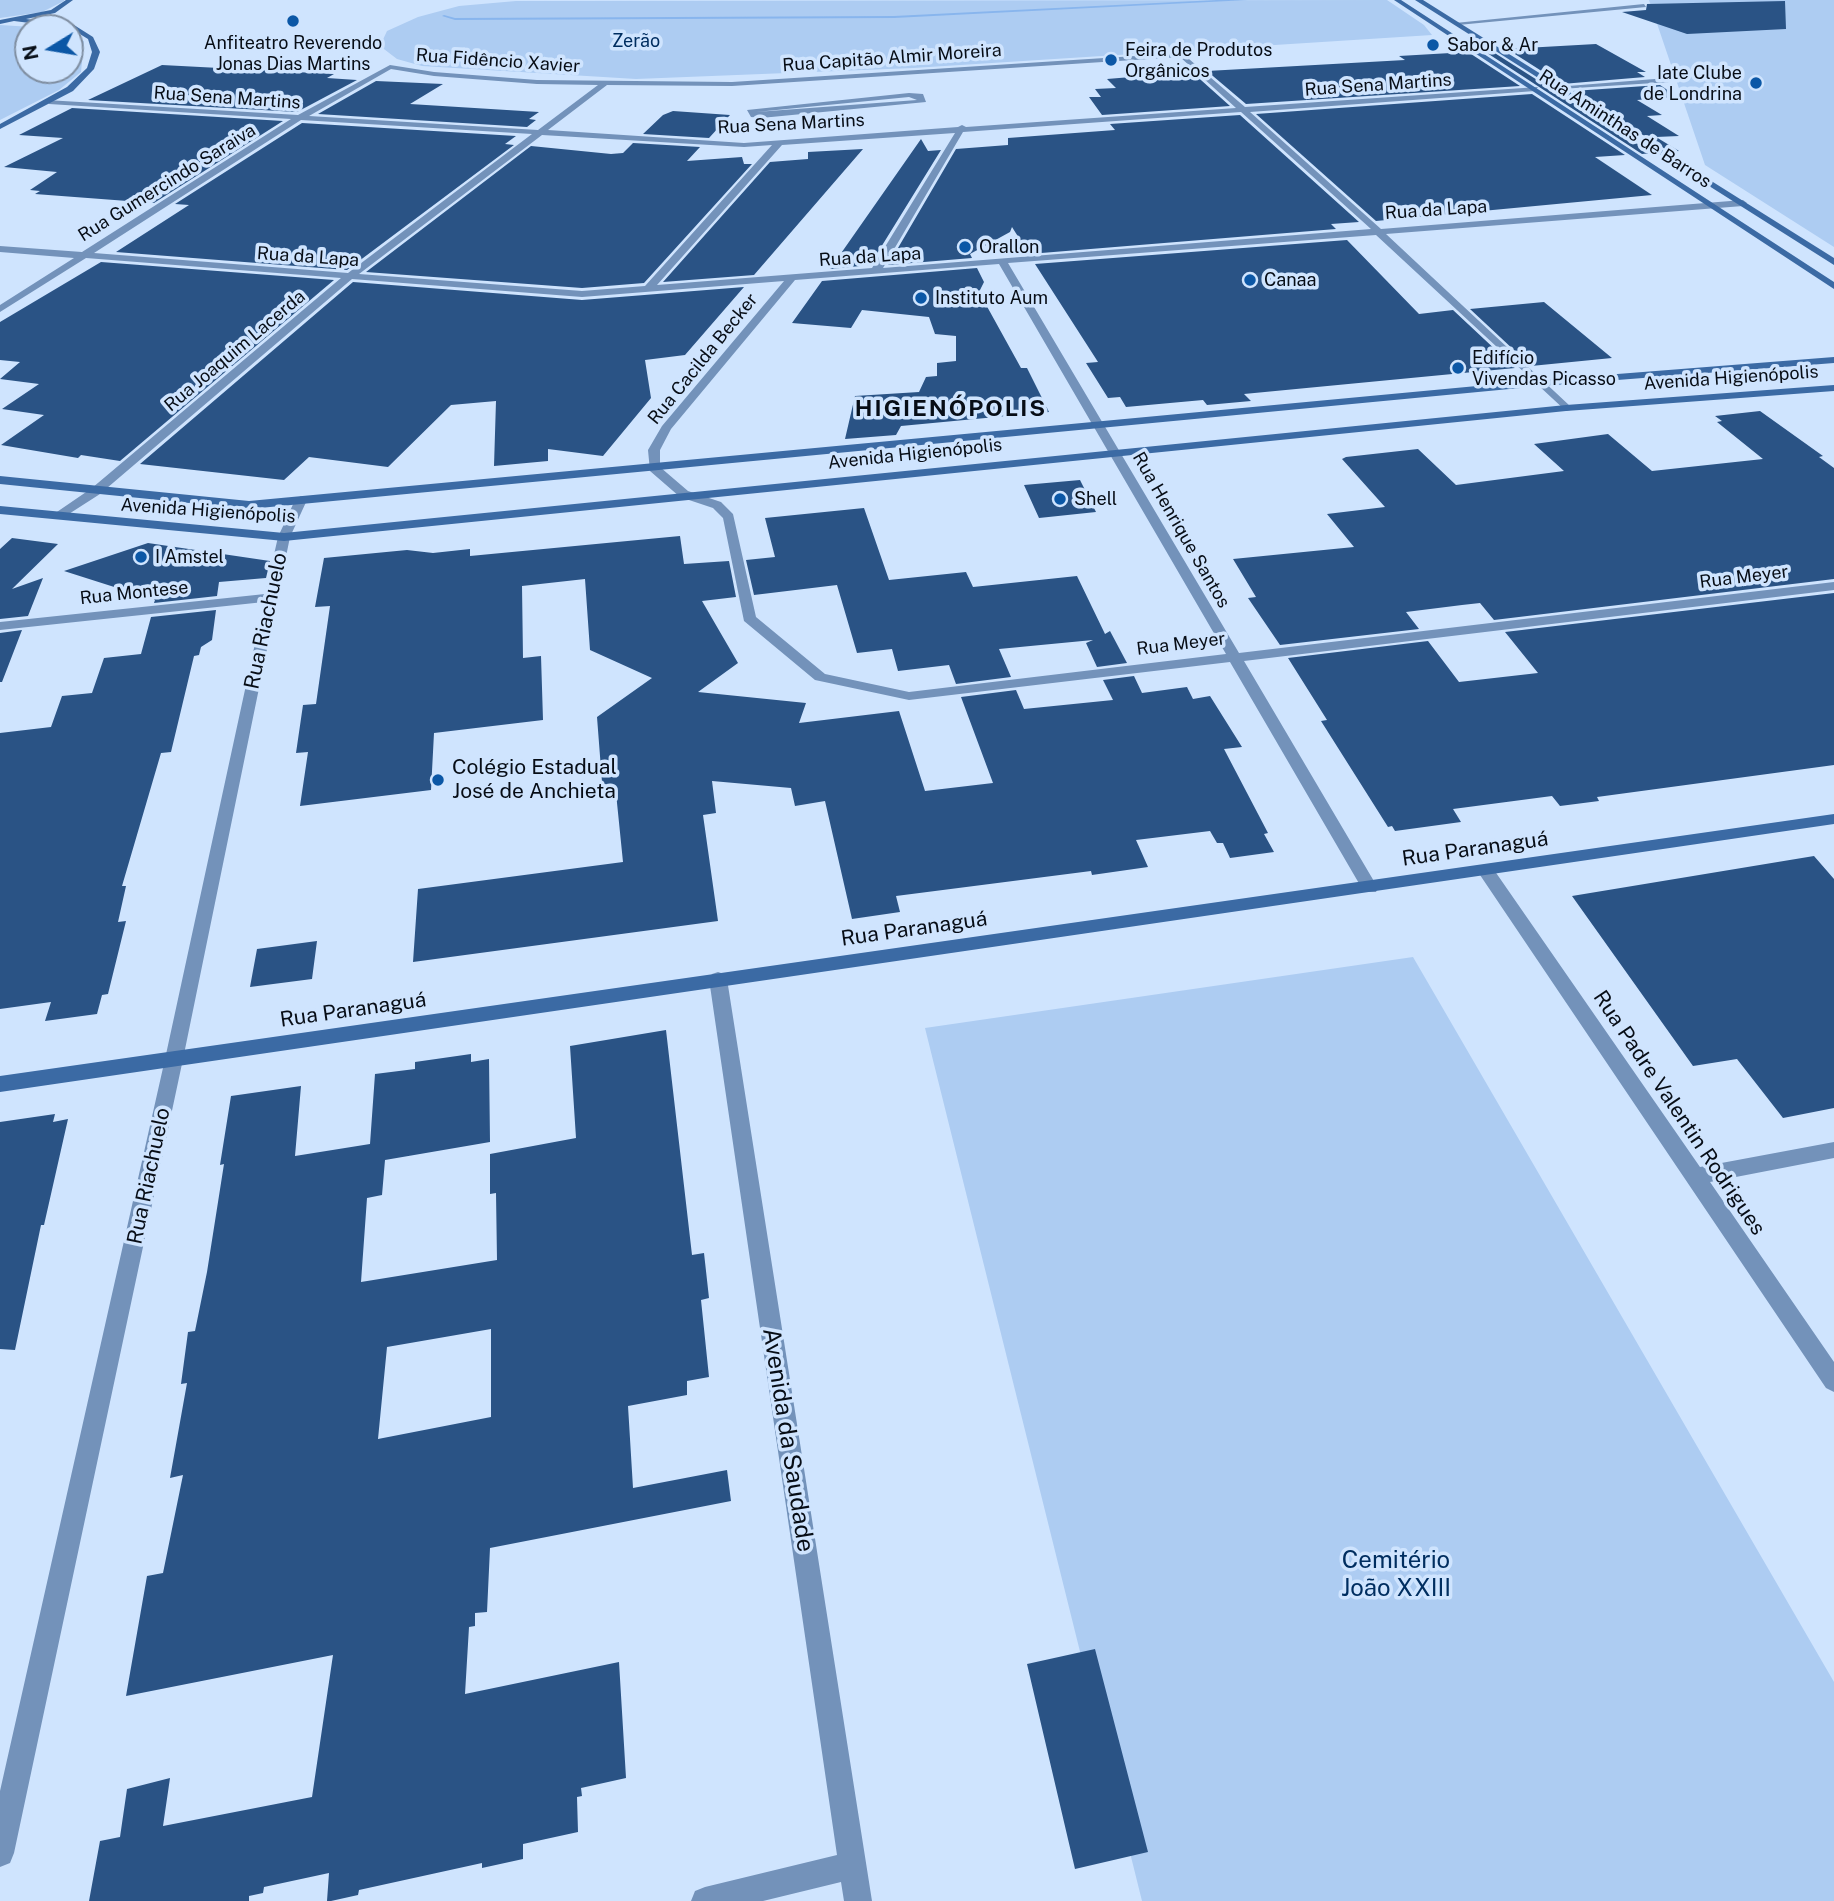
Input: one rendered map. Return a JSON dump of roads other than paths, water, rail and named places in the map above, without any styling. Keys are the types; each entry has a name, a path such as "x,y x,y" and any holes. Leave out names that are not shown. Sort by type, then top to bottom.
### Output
{"street":[{"path":"39,14 62,8 69,0"},
{"name":"Rua Aminthas de Barros","path":"1397,0 1834,286"},
{"name":"Rua Aminthas de Barros","path":"1418,0 1834,262"},
{"path":"1458,23 1644,5"},
{"path":"62,8 65,14"},
{"path":"84,35 95,43 95,60 84,78"},
{"name":"Rua Capitão Almir Moreira","path":"604,84 796,81 1182,55 1243,110"},
{"name":"Rua Fidêncio Xavier","path":"390,67 466,77 604,84"},
{"name":"Rua Gumercindo Saraiva","path":"0,309 299,118 390,67"},
{"path":"1560,87 1667,80"},
{"path":"0,127 49,102 75,84"},
{"name":"Rua Joaquim Lacerda","path":"57,516 96,491 350,276 604,84"},
{"name":"Rua Sena Martins","path":"49,102 718,145 779,143 962,127 1535,89"},
{"path":"909,95 920,96 922,102 854,109 761,116 754,115 751,110 909,95"},
{"path":"849,119 854,109"},
{"path":"829,120 837,110"},
{"path":"1243,110 1377,230 1566,408"},
{"path":"875,272 962,127"},
{"path":"838,138 843,128"},
{"path":"814,140 822,130"},
{"path":"648,289 779,143"},
{"name":"Rua da Lapa","path":"0,249 582,294 1743,203"},
{"name":"Rua Henrique Santos","path":"1003,263 1370,888"},
{"name":"Rua Cacilda Becker","path":"654,468 654,450 666,428 792,278"},
{"name":"Avenida Higienópolis","path":"0,480 249,505 1101,427 1541,383 1834,360"},
{"name":"Avenida Higienópolis","path":"0,510 284,537 1566,408 1834,388"},
{"name":"Rua Meyer","path":"654,468 684,495 717,505 729,517 749,618 820,677 909,696 1834,586"},
{"name":"Rua Riachuelo","path":"0,1853 174,1059 284,537 301,500"},
{"name":"Rua Montese","path":"0,626 271,597"},
{"name":"Rua Paranaguá","path":"0,1084 1834,819"},
{"name":"Rua Padre Valentin Rodrigues","path":"1486,871 1834,1381"},
{"name":"Avenida da Saudade","path":"718,979 858,1901"},
{"path":"1695,1177 1834,1150"},
{"path":"705,1901 854,1866"}],"waterway":[{"path":"444,16 455,19 894,17 1246,0"}],"place":[{"name":"Anfiteatro Reverendo Jonas Dias Martins","path":"293,21"},
{"name":"Sabor & Ar","path":"1433,45"},
{"name":"Feira de Produtos Orgânicos","path":"1111,60"},
{"name":"Iate Clube de Londrina","path":"1756,83"},
{"name":"Orallon","path":"965,247"},
{"name":"Canaa","path":"1250,280"},
{"name":"Instituto Aum","path":"921,298"},
{"name":"Edifício Vivendas Picasso","path":"1458,368"},
{"name":"Shell","path":"1060,499"},
{"name":"I Amstel","path":"141,557"},
{"name":"Colégio Estadual José de Anchieta","path":"438,780"}],"district":[{"name":"HIGIENÓPOLIS","path":"951,409"}],"park label":[{"name":"Zerão","path":"636,41"},
{"name":"Cemitério João XXIII","path":"1396,1575"}]}
